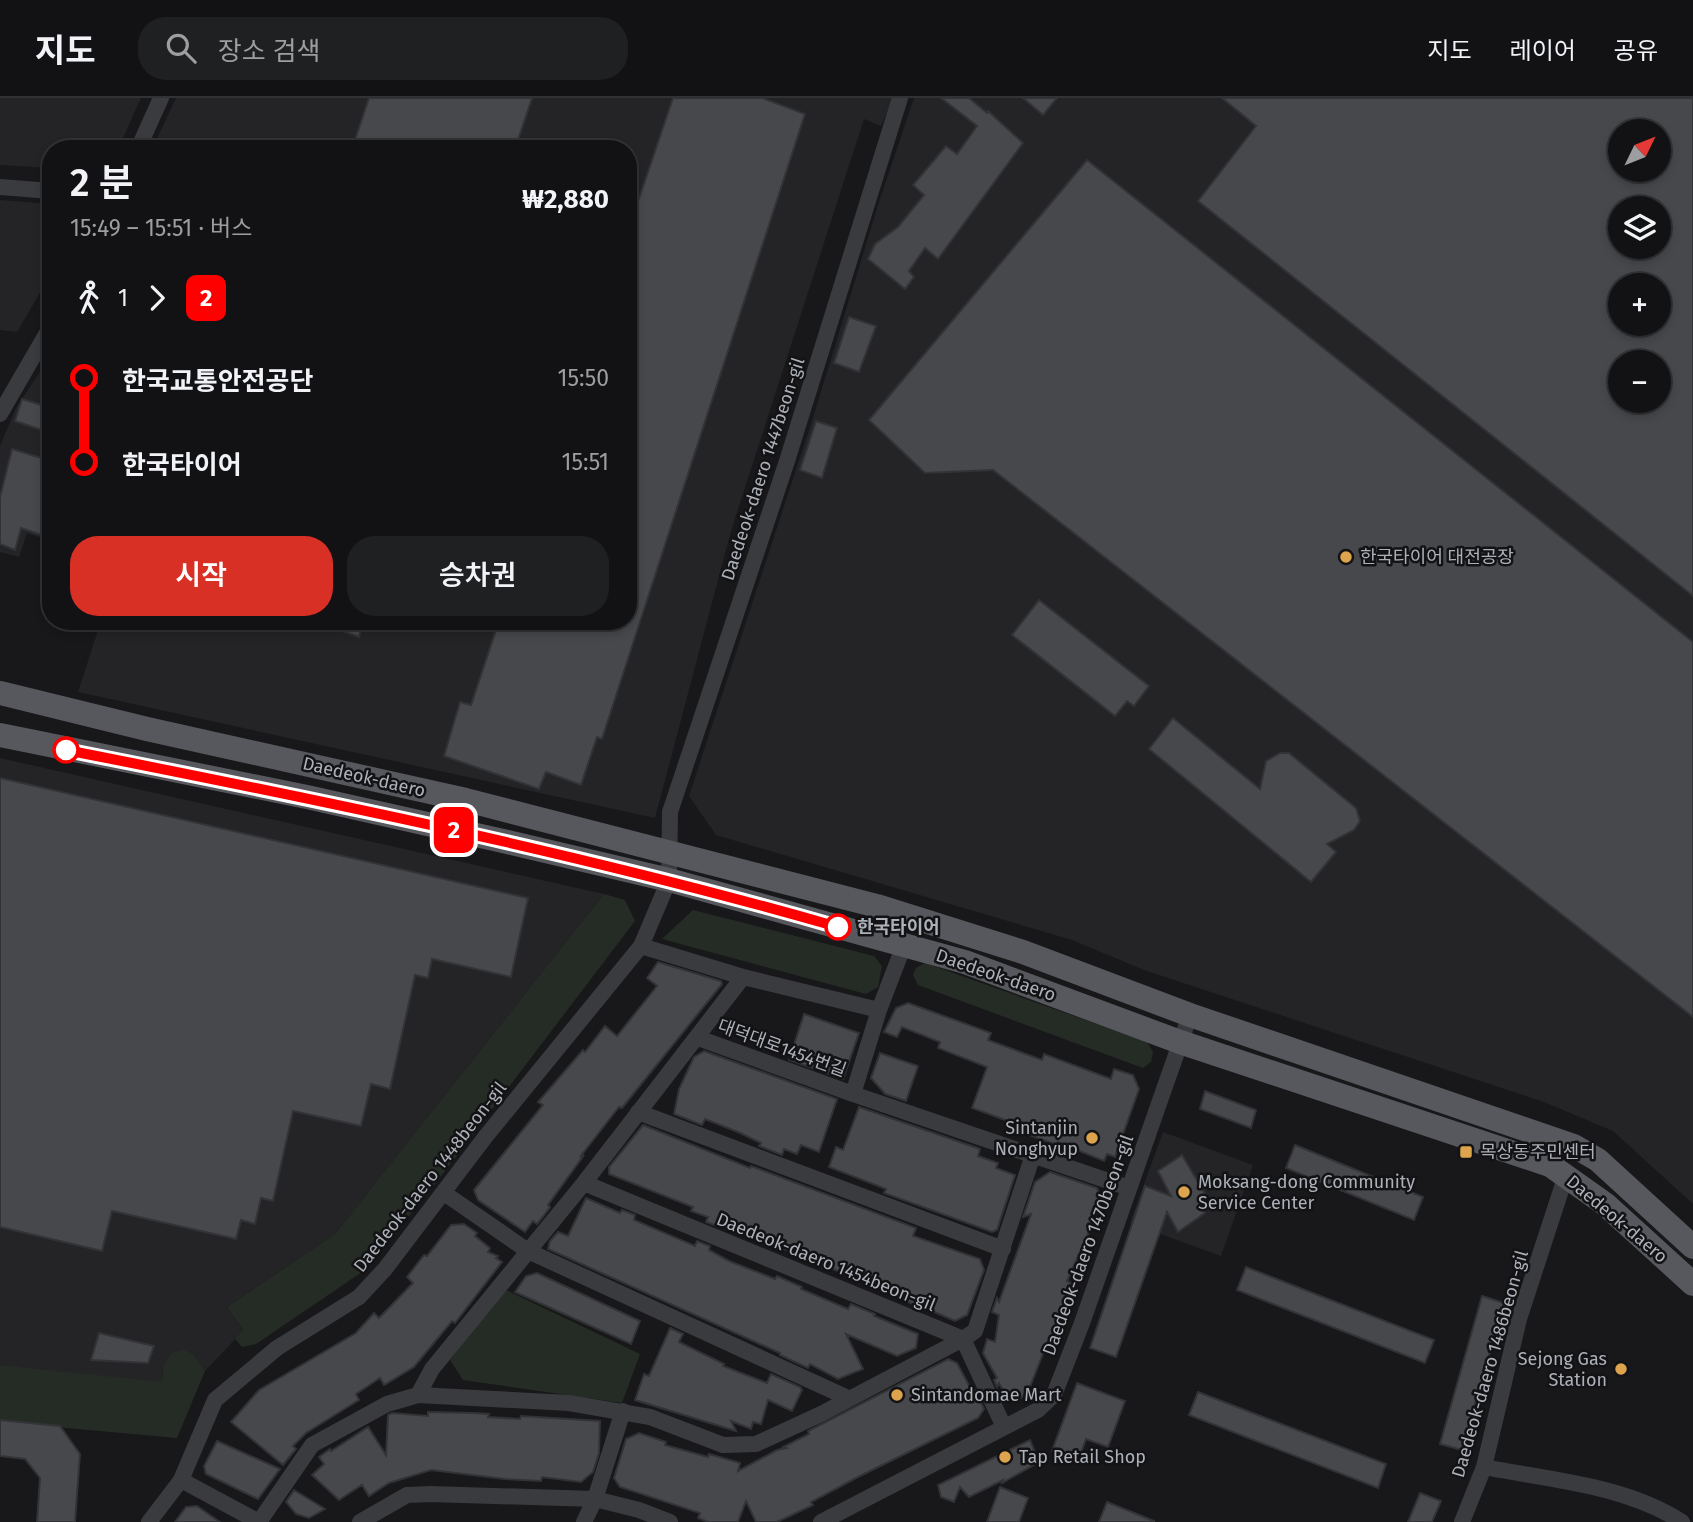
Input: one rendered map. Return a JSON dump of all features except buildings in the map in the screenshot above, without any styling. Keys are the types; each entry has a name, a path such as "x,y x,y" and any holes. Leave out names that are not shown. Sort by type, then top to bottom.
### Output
{"main road":[{"name":"Daedeok-daero","path":"0,693 147,729 466,800 877,906 1023,952 1189,1015 1574,1146 1598,1160 1693,1247"},
{"name":"Daedeok-daero","path":"0,736 320,800 669,880 965,962 1180,1042 1550,1165 1605,1204 1693,1284"}],"street":[{"path":"142,140 161,98"},
{"name":"Daedeok-daero 1447beon-gil","path":"671,852 670,812 787,461 900,98"},
{"path":"0,187 42,190"},
{"path":"0,414 42,342"},
{"name":"Daedeok-daero 1448beon-gil","path":"149,1522 181,1480 215,1400 277,1348 359,1297 385,1269 486,1136 641,946 669,880 671,852"},
{"path":"853,1094 879,1010 904,945"},
{"path":"641,946 743,976 879,1010"},
{"path":"418,1395 432,1368 584,1183 743,976"},
{"name":"Daedeok-daero 1470beon-gil","path":"821,1522 1038,1410 1054,1395 1082,1323 1189,1015"},
{"name":"대덕대로1454번길","path":"698,1038 1129,1188"},
{"path":"638,1112 1003,1249"},
{"path":"181,1480 259,1522 312,1445 387,1404 418,1395 569,1403 650,1417 723,1445 756,1444 821,1414 975,1331 1033,1155"},
{"name":"Daedeok-daero 1486beon-gil","path":"1462,1522 1484,1467 1519,1319 1566,1175"},
{"name":"Daedeok-daero 1454beon-gil","path":"584,1183 963,1339"},
{"path":"444,1193 528,1251 848,1398"},
{"path":"963,1339 1004,1427"},
{"path":"584,1522 595,1499 623,1411"},
{"path":"1484,1467 1628,1495 1660,1508 1682,1522"},
{"path":"360,1522 407,1495 595,1499 639,1510 670,1522"}],"shaded area":[{"path":"0,98 141,98 122,140 42,140 42,167 0,165"},
{"path":"176,98 891,98 881,126 864,119 731,531 655,818 78,692 98,630 637,630 637,140 156,140"},
{"path":"914,98 1693,98 1693,1204 1613,1131 1544,1102 1144,970 1072,940 716,835 689,796"},
{"path":"0,200 42,203 42,289 17,332 0,330"},
{"path":"42,369 42,538 27,533 19,557 0,552 0,446 16,408"},
{"path":"0,758 604,894 335,1234 227,1307 243,1331 205,1371 194,1355 163,1366 162,1383 0,1365"},
{"path":"604,894 625,900 635,921 435,1184 365,1270 256,1344 242,1347 235,1339 243,1330 227,1307 335,1234"},
{"path":"693,910 874,956 882,966 878,987 866,994 662,939"},
{"path":"925,963 1147,1042 1153,1052 1151,1062 1143,1068 918,985 913,975 916,968"},
{"path":"1163,1132 1253,1165 1221,1256 1130,1223"},
{"path":"504,1289 640,1354 622,1403 463,1380 450,1360"},
{"path":"184,1350 194,1355 205,1371 177,1438 0,1422 0,1365 162,1382 163,1366 171,1353"}],"bus line":[{"name":"2","path":"66,750 307,797 503,841 669,880 838,927"}],"place":[{"name":"한국타이어 대전공장","path":"1346,557"},
{"name":"한국타이어","path":"838,927"},
{"name":"Sintanjin Nonghyup","path":"1092,1138"},
{"name":"목상동주민센터","path":"1466,1152"},
{"name":"Moksang-dong Community Service Center","path":"1184,1192"},
{"name":"Sejong Gas Station","path":"1621,1369"},
{"name":"Sintandomae Mart","path":"897,1395"},
{"name":"Tap Retail Shop","path":"1005,1457"}]}
